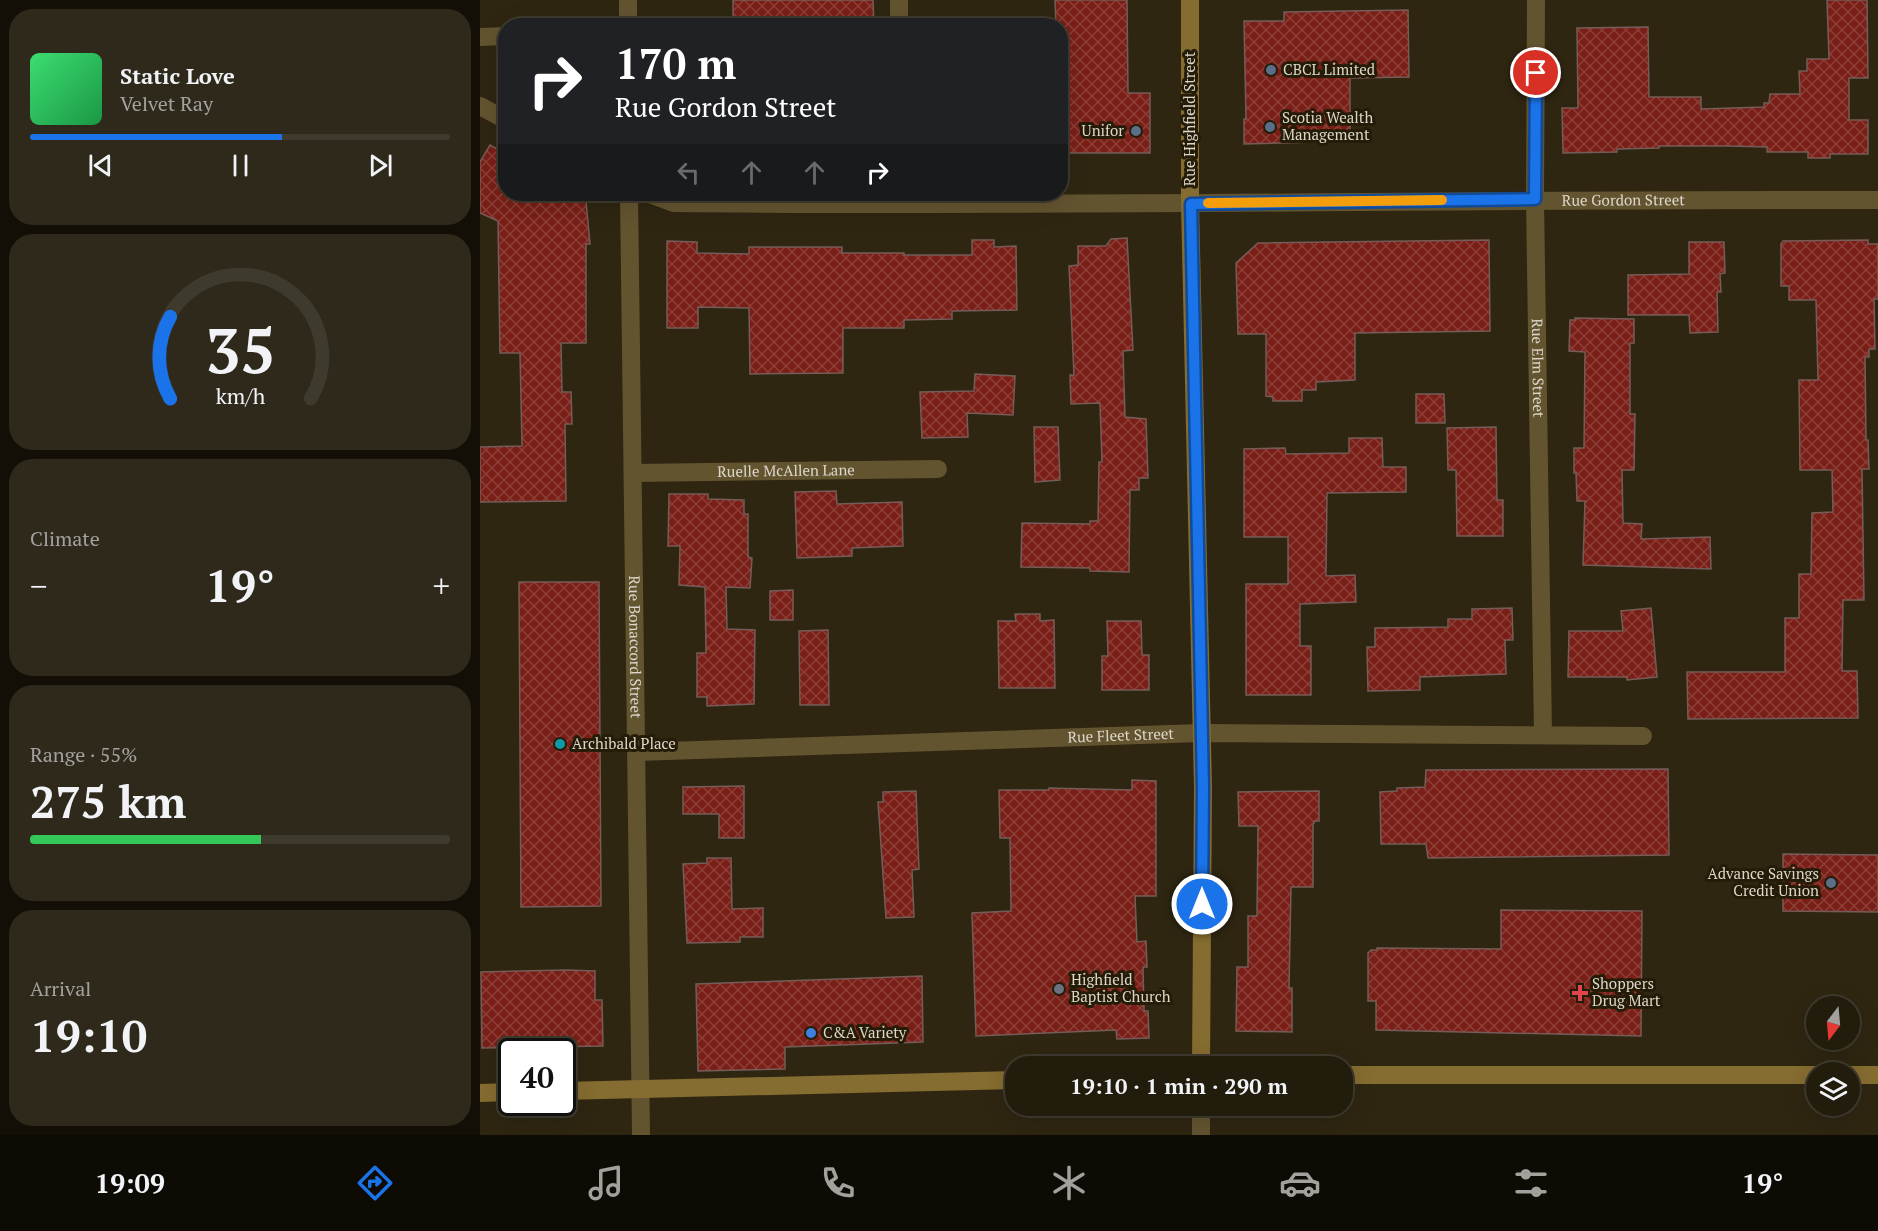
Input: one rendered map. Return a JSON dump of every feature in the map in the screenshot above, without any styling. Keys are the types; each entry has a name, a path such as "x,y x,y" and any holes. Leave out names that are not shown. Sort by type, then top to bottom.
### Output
{"street":[{"path":"628,0 628,18"},
{"path":"899,0 899,18"},
{"name":"Rue Highfield Street","path":"1190,0 1200,733 1201,1056"},
{"name":"Rue Elm Street","path":"1536,0 1535,199 1543,735"},
{"path":"480,37 498,36"},
{"path":"480,106 498,116"},
{"name":"Rue Gordon Street","path":"1016,201 1191,204 1535,199 1878,200"},
{"name":"Rue Bonaccord Street","path":"629,201 641,1135"},
{"name":"Rue Gordon Street","path":"669,201 674,203 787,201"},
{"name":"Ruelle McAllen Lane","path":"634,473 938,469"},
{"name":"Rue Fleet Street","path":"637,752 1166,736 1200,733 1643,736"},
{"path":"1353,1075 1806,1075"},
{"path":"1860,1075 1878,1075"},
{"path":"576,1091 1005,1080"},
{"path":"480,1093 498,1092"},
{"path":"1201,1116 1201,1135"}],"building":[{"path":"733,0 873,0 874,18 733,18"},
{"path":"1055,0 1127,0 1128,93 1150,93 1150,153 1068,153 1068,18 1056,18"},
{"path":"1827,0 1867,0 1868,78 1849,78 1849,120 1868,120 1868,154 1830,154 1830,158 1808,158 1808,152 1767,152 1767,147 1729,146 1659,146 1659,148 1617,149 1617,152 1563,153 1562,108 1578,108 1577,28 1648,27 1649,97 1701,97 1701,109 1764,107 1764,103 1769,103 1770,94 1800,94 1799,71 1807,71 1807,59 1829,59"},
{"path":"1408,10 1409,77 1350,78 1350,141 1244,144 1244,119 1246,119 1244,21 1284,21 1284,12"},
{"path":"490,145 498,150 498,201 586,201 590,244 586,244 586,343 561,343 562,392 571,392 572,424 565,424 566,501 480,502 480,447 522,446 520,353 500,353 498,221 480,213 480,162"},
{"path":"1127,238 1133,350 1123,351 1125,417 1146,419 1148,478 1139,478 1139,490 1130,490 1129,572 1090,571 1090,568 1021,567 1022,523 1090,524 1090,521 1098,521 1099,462 1102,462 1100,403 1071,404 1070,375 1074,375 1069,266 1078,265 1078,246 1106,246 1111,239"},
{"path":"972,240 994,240 994,247 1016,246 1017,310 952,311 952,319 904,320 904,328 843,328 843,373 750,374 749,308 698,307 698,328 667,328 667,241 697,242 697,253 749,254 749,247 842,247 842,253 972,255"},
{"path":"1489,240 1490,331 1355,333 1355,380 1316,382 1316,390 1302,390 1302,401 1273,401 1273,397 1266,396 1266,334 1238,334 1236,263 1258,243"},
{"path":"1868,240 1868,244 1878,244 1878,299 1874,299 1875,349 1869,349 1869,357 1865,357 1866,440 1868,440 1869,469 1862,469 1864,600 1843,600 1842,671 1857,671 1858,718 1688,719 1687,672 1785,672 1785,618 1799,618 1799,574 1811,574 1812,513 1833,512 1832,470 1800,470 1799,380 1818,380 1816,300 1789,300 1789,286 1781,286 1781,244 1783,241"},
{"path":"1689,242 1724,242 1725,273 1720,274 1721,292 1717,292 1718,332 1690,333 1689,315 1628,315 1628,275 1689,274"},
{"path":"1575,318 1634,319 1634,343 1630,343 1630,414 1635,414 1634,470 1622,470 1623,523 1642,524 1641,539 1710,537 1711,569 1583,565 1585,501 1577,501 1574,448 1584,448 1585,352 1569,351 1570,320 1575,320"},
{"path":"975,374 1015,376 1013,415 967,413 968,437 922,438 920,392 974,391"},
{"path":"1416,394 1444,394 1445,423 1416,423"},
{"path":"1034,427 1058,427 1060,480 1035,482"},
{"path":"1496,427 1497,500 1503,500 1503,536 1457,536 1456,470 1448,470 1447,428"},
{"path":"1349,438 1382,438 1383,467 1406,467 1406,492 1327,493 1326,576 1355,575 1356,602 1300,604 1300,646 1311,646 1311,695 1246,695 1246,584 1288,584 1288,537 1244,537 1244,449 1285,448 1286,454 1349,453"},
{"path":"836,491 837,504 902,502 903,546 852,548 852,556 797,558 795,492"},
{"path":"669,494 708,494 708,499 744,500 744,514 748,514 748,557 752,558 750,588 726,587 727,629 755,630 754,704 707,706 707,697 697,697 697,653 706,653 705,587 679,585 680,546 668,546"},
{"name":"Archibald Place","path":"519,582 599,582 601,906 521,907"},
{"path":"793,590 793,620 770,620 770,591"},
{"path":"1512,608 1513,640 1505,640 1506,674 1420,677 1420,690 1368,691 1367,647 1375,647 1375,628 1448,627 1448,619 1472,619 1472,609"},
{"path":"1651,608 1657,677 1627,680 1627,677 1568,677 1569,631 1623,631 1621,611"},
{"path":"1015,614 1040,614 1040,621 1054,620 1055,688 999,688 998,621 1016,621"},
{"path":"1107,621 1141,621 1142,655 1149,655 1149,690 1102,690 1102,656 1108,656"},
{"path":"828,630 829,705 800,705 799,631"},
{"path":"1668,769 1669,855 1428,858 1426,844 1381,844 1380,792 1397,791 1397,788 1425,787 1426,770"},
{"path":"1132,780 1156,781 1156,896 1135,896 1137,942 1146,941 1147,967 1143,967 1144,1011 1148,1011 1149,1038 1117,1039 1116,1030 976,1036 972,913 1011,911 1010,838 1000,838 999,790 1049,790 1049,788 1132,790"},
{"path":"744,786 744,838 719,838 719,814 683,814 683,787"},
{"path":"916,791 919,869 912,870 914,917 886,918 878,802 883,802 883,792"},
{"path":"1319,791 1319,821 1315,821 1313,825 1313,887 1291,887 1289,988 1292,988 1292,1032 1236,1031 1237,967 1248,967 1248,916 1257,916 1258,826 1239,826 1238,792"},
{"name":"Advance Savings Credit Union","path":"1783,854 1878,855 1878,912 1783,911"},
{"path":"707,858 731,858 732,909 763,908 763,937 740,937 740,942 687,943 683,864 707,863"},
{"path":"1501,910 1642,911 1641,1036 1376,1030 1376,1001 1368,1001 1368,953 1371,950 1377,950 1377,948 1501,949"},
{"path":"595,971 595,1000 602,1000 603,1046 576,1046 576,1038 498,1038 498,1048 482,1048 481,972"},
{"path":"922,976 923,1042 785,1047 785,1069 698,1071 696,984"}],"slow traffic":[{"path":"1208,203 1442,200"}],"place":[{"name":"CBCL Limited","path":"1271,70"},
{"name":"Scotia Wealth Management","path":"1270,127"},
{"name":"Unifor","path":"1136,131"},
{"name":"Archibald Place","path":"560,744"},
{"name":"Advance Savings Credit Union","path":"1831,883"},
{"name":"Highfield Baptist Church","path":"1059,989"},
{"name":"Shoppers Drug Mart","path":"1580,993"},
{"name":"C&A Variety","path":"811,1033"}],"route":[{"path":"1202,904 1203,788 1200,733 1191,204 1535,199 1536,73"}]}
